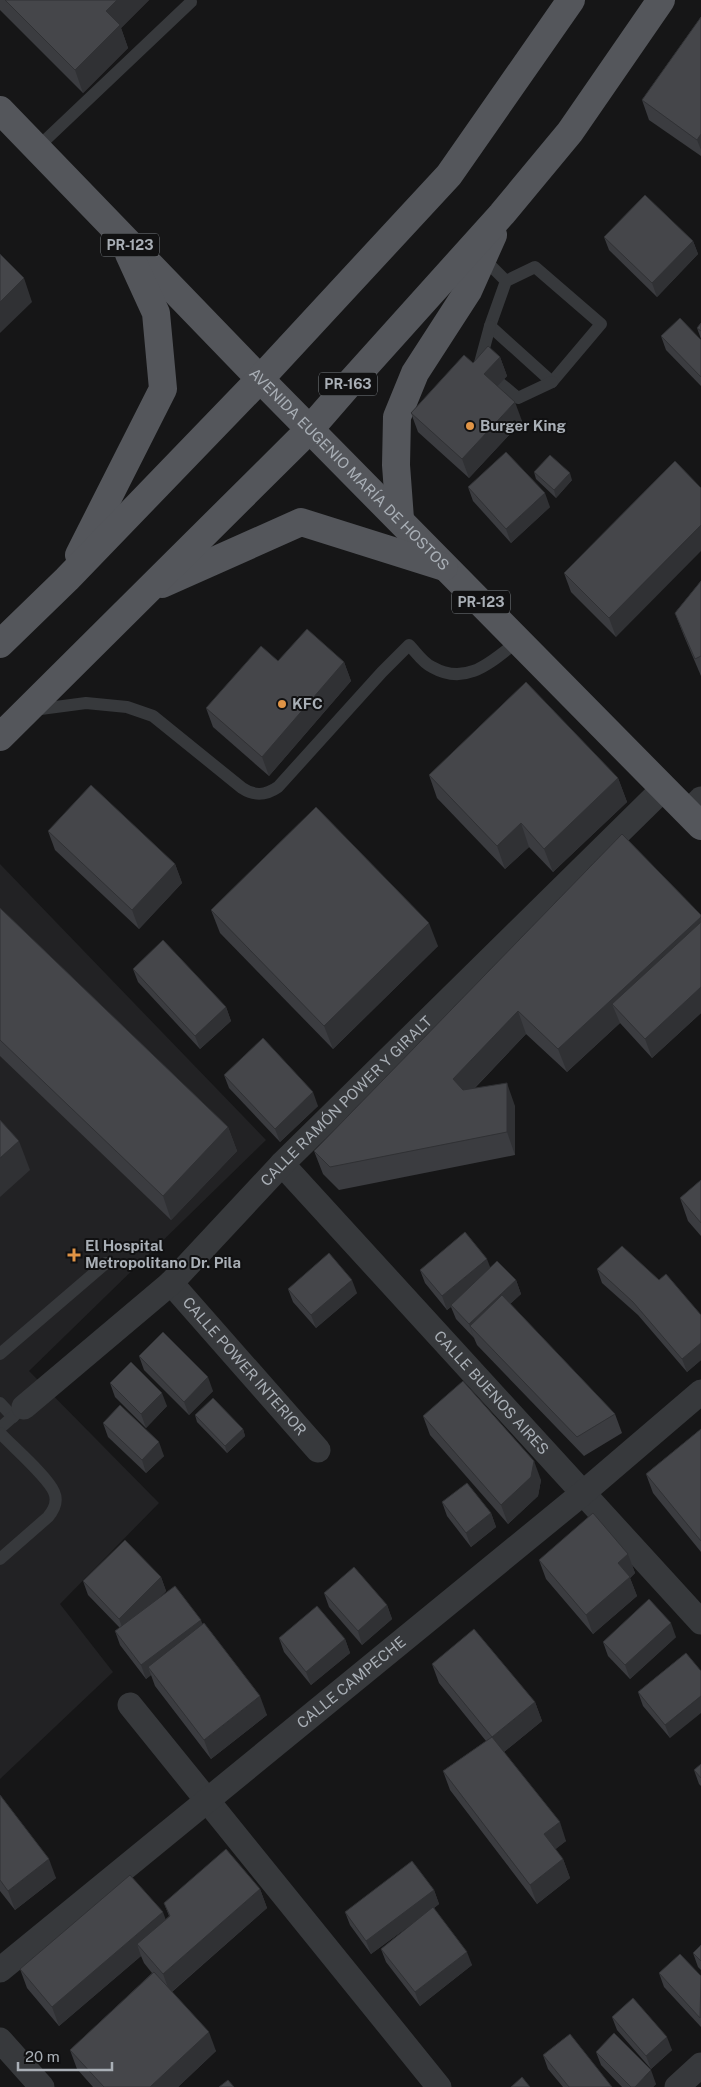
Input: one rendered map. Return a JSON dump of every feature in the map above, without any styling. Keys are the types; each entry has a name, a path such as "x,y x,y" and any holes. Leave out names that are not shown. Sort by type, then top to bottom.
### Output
{"main road":[{"path":"0,644 67,579 260,380 449,175 571,0"},
{"name":"PR-163","path":"0,737 310,429 502,214 570,132 660,0"},
{"name":"AVENIDA EUGENIO MARÍA DE HOSTOS","path":"0,110 260,380 400,519 663,789 697,812"},
{"path":"400,519 396,465 397,417 415,373 468,291 502,214"},
{"path":"67,579 163,389 156,313 121,237"},
{"path":"147,591 301,522 448,568"}],"street":[{"name":"CALLE RAMÓN POWER Y GIRALT","path":"19,1412 171,1283 282,1164 663,789"},
{"name":"CALLE BUENOS AIRES","path":"282,1164 701,1622"},
{"name":"CALLE POWER INTERIOR","path":"171,1283 318,1450"},
{"name":"CALLE CAMPECHE","path":"0,1970 583,1493 701,1392"},
{"path":"130,1705 439,2087"},
{"path":"0,2040 42,2087"},
{"path":"677,2087 701,2065"}],"lane":[{"path":"37,148 191,2"},
{"path":"483,258 506,280"},
{"path":"489,372 480,363 490,326 506,280 535,268 602,324 552,382 518,398 500,383"},
{"path":"490,326 552,382"},
{"path":"26,711 86,703 127,707 154,716 242,788 256,795 264,794 278,788 382,672 409,645 430,667 447,674 465,674 483,669 518,641"},
{"path":"0,1354 106,1263"},
{"path":"0,1402 19,1412 0,1428"},
{"path":"0,1433 49,1485 56,1497 53,1512 0,1559"}],"shaded area":[{"name":"El Hospital Metropolitano Dr. Pila","path":"0,864 266,1140 29,1371 159,1503 60,1604 113,1672 0,1779"}],"building":[{"path":"5,0 117,0 106,11 120,25 75,70"},
{"path":"701,17 701,134 697,140 642,100"},
{"path":"645,195 693,241 652,283 604,237"},
{"path":"0,254 24,278 0,302"},
{"path":"680,318 701,340 701,377 661,336"},
{"path":"701,323 701,331 697,328"},
{"name":"Burger King","path":"488,346 500,357 484,374 515,402 462,459 411,413 464,355 473,363"},
{"path":"506,452 545,493 506,529 468,487"},
{"path":"550,455 570,473 554,490 534,472"},
{"path":"675,461 701,488 701,525 609,618 564,573"},
{"path":"701,581 701,656 695,659 675,613"},
{"name":"KFC","path":"307,629 344,662 262,757 206,708 261,646 278,661"},
{"path":"526,682 618,778 544,849 521,823 497,846 429,775"},
{"path":"91,785 175,864 132,910 48,831"},
{"path":"316,807 429,923 324,1026 211,910"},
{"path":"622,834 701,917 558,1049 518,1011 453,1079 463,1090 507,1083 507,1132 330,1167 314,1151"},
{"path":"0,908 228,1127 163,1196 0,1040"},
{"path":"701,922 701,987 645,1039 612,1004"},
{"path":"163,940 226,1007 195,1036 133,969"},
{"path":"263,1038 313,1092 275,1129 224,1075"},
{"path":"0,1120 19,1141 0,1158"},
{"path":"701,1180 701,1223 680,1198"},
{"path":"465,1232 487,1259 442,1296 420,1270"},
{"path":"622,1246 659,1280 666,1274 701,1315 701,1343 682,1359 633,1302 597,1269"},
{"path":"329,1253 352,1280 311,1315 288,1289"},
{"path":"497,1261 516,1280 469,1324 451,1305"},
{"path":"502,1295 615,1414 577,1437 470,1326"},
{"path":"163,1332 208,1377 184,1402 139,1356"},
{"path":"131,1362 162,1393 141,1414 110,1383"},
{"path":"463,1381 534,1461 531,1477 501,1505 423,1416"},
{"path":"213,1398 243,1429 225,1446 195,1415"},
{"path":"120,1405 159,1442 142,1460 103,1423"},
{"path":"701,1429 701,1541 646,1474"},
{"path":"467,1483 491,1513 466,1533 442,1502"},
{"path":"593,1513 628,1554 618,1563 630,1577 586,1615 539,1560"},
{"path":"125,1540 161,1577 119,1619 83,1581"},
{"path":"354,1567 387,1605 358,1631 324,1593"},
{"path":"175,1586 201,1620 141,1665 115,1631"},
{"path":"649,1599 671,1623 625,1665 603,1642"},
{"path":"317,1606 345,1639 306,1672 279,1638"},
{"path":"204,1623 260,1696 204,1740 148,1667"},
{"path":"474,1629 535,1702 492,1737 432,1664"},
{"path":"686,1653 701,1671 701,1696 665,1725 638,1692"},
{"path":"492,1737 560,1822 544,1834 563,1859 530,1885 443,1771"},
{"path":"701,1764 701,1778 694,1770"},
{"path":"0,1795 49,1859 8,1891 0,1880"},
{"path":"226,1849 260,1889 163,1974 137,1944 170,1916 164,1903"},
{"path":"412,1861 434,1890 366,1941 345,1912"},
{"path":"130,1875 163,1912 52,2007 20,1969"},
{"path":"433,1907 467,1952 415,1992 381,1949"},
{"path":"701,1945 701,1961 693,1953"},
{"path":"680,1954 701,1976 700,2018 659,1973"},
{"path":"154,1972 209,2032 150,2087 104,2087 70,2050"},
{"path":"633,1998 667,2037 646,2056 612,2017"},
{"path":"614,2033 651,2070 635,2087 631,2087 596,2052"},
{"path":"570,2034 612,2087 569,2087 543,2055"},
{"path":"522,2077 530,2087 511,2087"},
{"path":"228,2080 234,2087 219,2087"}],"place":[{"name":"Burger King","path":"470,426"},
{"name":"KFC","path":"282,704"},
{"name":"El Hospital Metropolitano Dr. Pila","path":"74,1255"}]}
